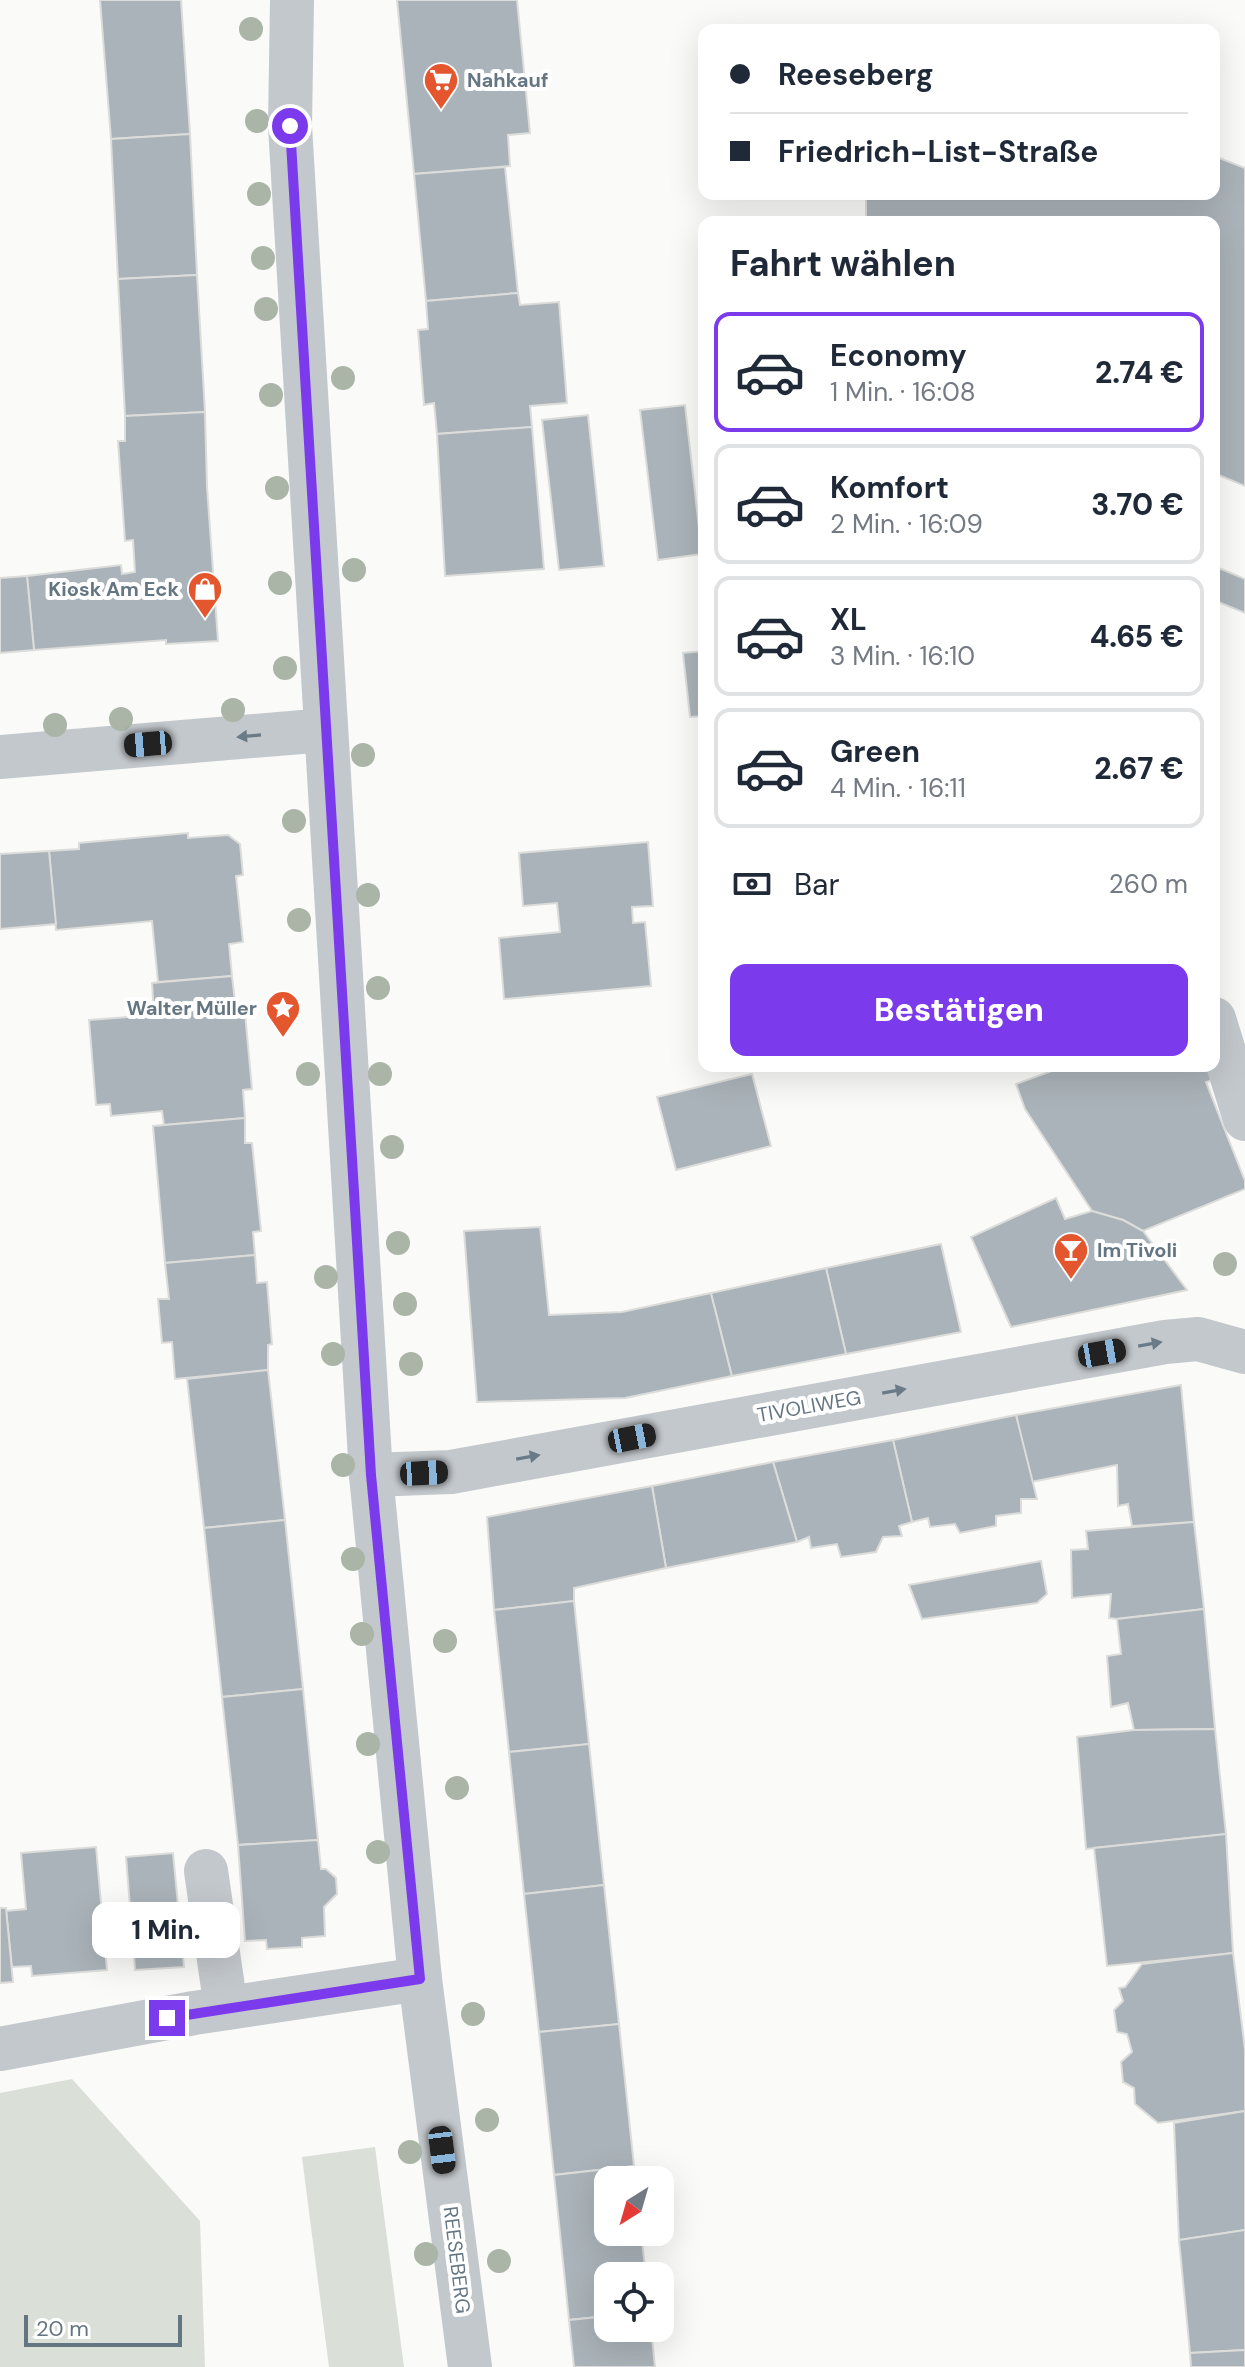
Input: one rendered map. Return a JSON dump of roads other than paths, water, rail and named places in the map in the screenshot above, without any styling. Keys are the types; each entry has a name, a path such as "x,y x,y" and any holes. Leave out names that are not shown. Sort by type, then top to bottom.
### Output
{"street":[{"name":"REESEBERG","path":"292,0 290,126 371,1475 420,1979 470,2367"},
{"path":"0,757 326,730"},
{"path":"1220,1038 1245,1119"},
{"name":"TIVOLIWEG","path":"371,1475 451,1472 1165,1342 1198,1339 1245,1352"},
{"path":"206,1871 226,2008"},
{"path":"0,2049 226,2008 420,1979"}],"place":[{"name":"Nahkauf","path":"441,111"},
{"name":"Kiosk Am Eck","path":"205,620"},
{"name":"Walter Müller","path":"283,1039"},
{"name":"Im Tivoli","path":"1071,1281"}]}
